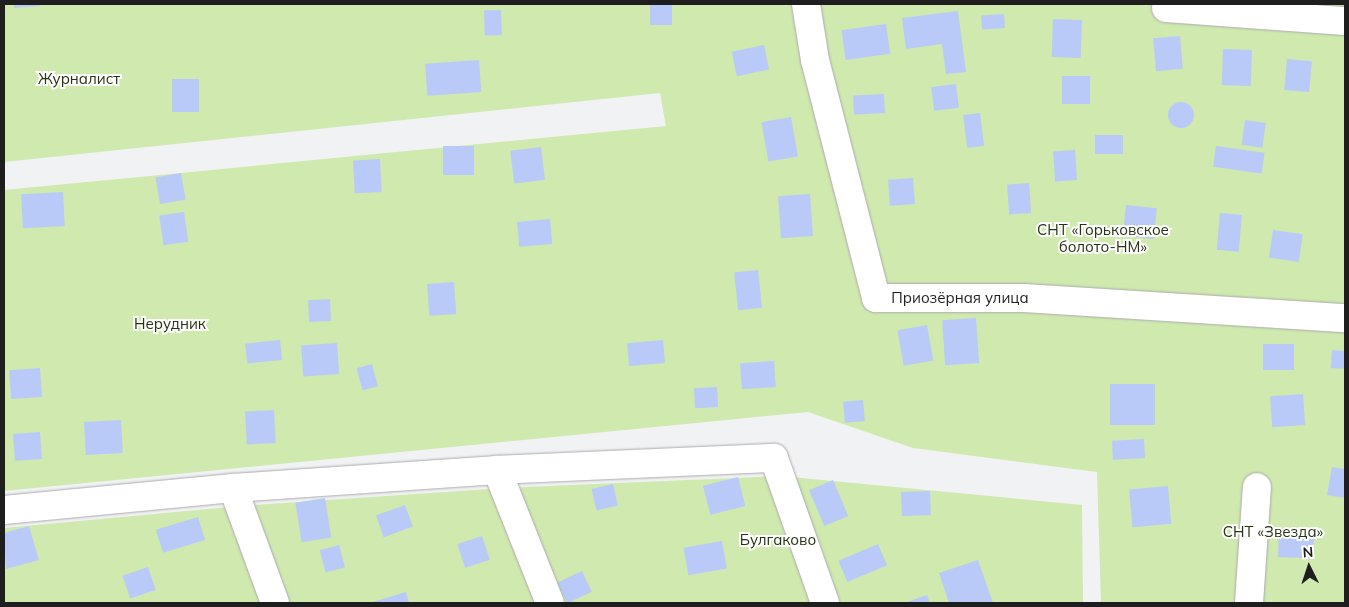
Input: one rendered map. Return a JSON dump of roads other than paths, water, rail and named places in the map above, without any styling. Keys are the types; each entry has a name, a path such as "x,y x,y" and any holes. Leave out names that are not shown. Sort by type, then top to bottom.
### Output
{"street":[{"name":"Приозёрная улица","path":"806,4 815,60 876,298 1024,298 1345,318"},
{"path":"1166,8 1345,21"},
{"path":"4,510 233,488 497,470 774,458 825,603"},
{"path":"497,470 550,603"},
{"path":"1249,603 1256,487"},
{"path":"233,488 275,603"}],"park label":[{"name":"Журналист","path":"79,79"},
{"name":"СНТ «Горьковское болото-НМ»","path":"1103,238"},
{"name":"Нерудник","path":"170,324"},
{"name":"СНТ «Звезда»","path":"1273,532"},
{"name":"Булгаково","path":"778,540"}]}
